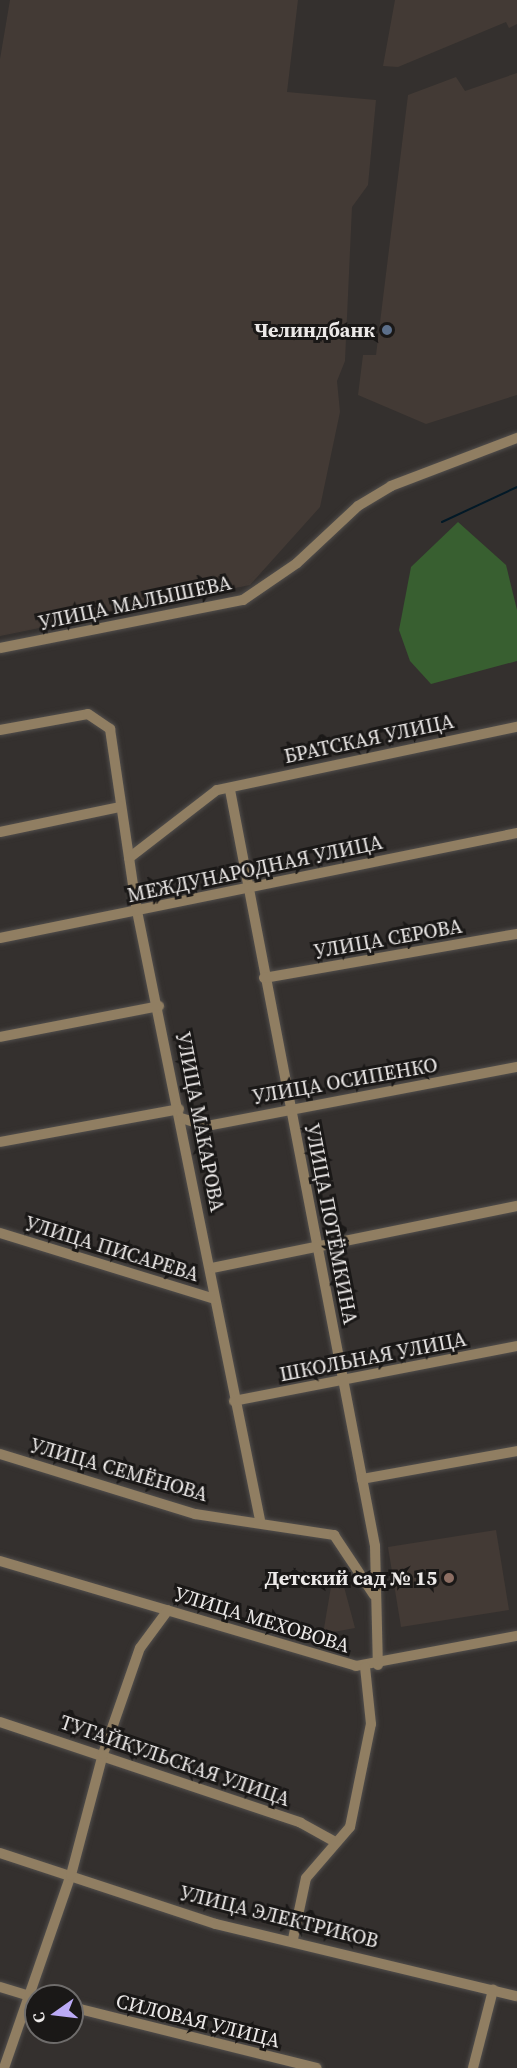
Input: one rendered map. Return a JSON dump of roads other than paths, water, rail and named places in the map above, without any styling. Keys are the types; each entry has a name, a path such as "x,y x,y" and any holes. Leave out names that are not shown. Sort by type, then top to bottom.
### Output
{"street":[{"name":"УЛИЦА МАЛЫШЕВА","path":"0,648 243,600 297,563 358,506 391,486 517,438"},
{"name":"УЛИЦА МАКАРОВА","path":"0,730 88,714 110,729 137,911 159,1006 212,1268 214,1299 234,1401 261,1520"},
{"name":"БРАТСКАЯ УЛИЦА","path":"129,858 208,794 517,727"},
{"name":"УЛИЦА ПОТЁМКИНА","path":"230,790 264,978 375,1546 374,1595 378,1665"},
{"path":"0,832 120,807"},
{"name":"МЕЖДУНАРОДНАЯ УЛИЦА","path":"0,938 248,890 517,833"},
{"name":"УЛИЦА СЕРОВА","path":"264,978 517,934"},
{"path":"0,1037 159,1006"},
{"name":"УЛИЦА ОСИПЕНКО","path":"0,1142 180,1114 207,1126 517,1068"},
{"path":"212,1268 316,1245 517,1206"},
{"name":"УЛИЦА ПИСАРЕВА","path":"0,1233 214,1299"},
{"name":"ШКОЛЬНАЯ УЛИЦА","path":"234,1401 517,1346"},
{"path":"362,1479 517,1451"},
{"name":"УЛИЦА СЕМЁНОВА","path":"0,1454 195,1514 261,1520 334,1535 374,1595"},
{"name":"УЛИЦА МЕХОВОВА","path":"0,1561 168,1610 332,1663 378,1665 517,1636"},
{"path":"37,1984 71,1875 103,1755 140,1648 168,1610"},
{"path":"293,1939 306,1878 350,1827 371,1724 365,1666"},
{"name":"ТУГАЙКУЛЬСКАЯ УЛИЦА","path":"0,1722 301,1823 335,1842"},
{"name":"УЛИЦА ЭЛЕКТРИКОВ","path":"0,1853 216,1924 293,1939 517,1996"},
{"path":"0,1987 24,1994"},
{"path":"473,2068 494,1990"},
{"name":"СИЛОВАЯ УЛИЦА","path":"84,2010 316,2068"},
{"path":"4,2068 24,2019"}],"waterway":[{"path":"442,522 517,487"}],"place":[{"name":"Челиндбанк","path":"387,330"},
{"name":"Детский сад № 15","path":"449,1578"}]}
